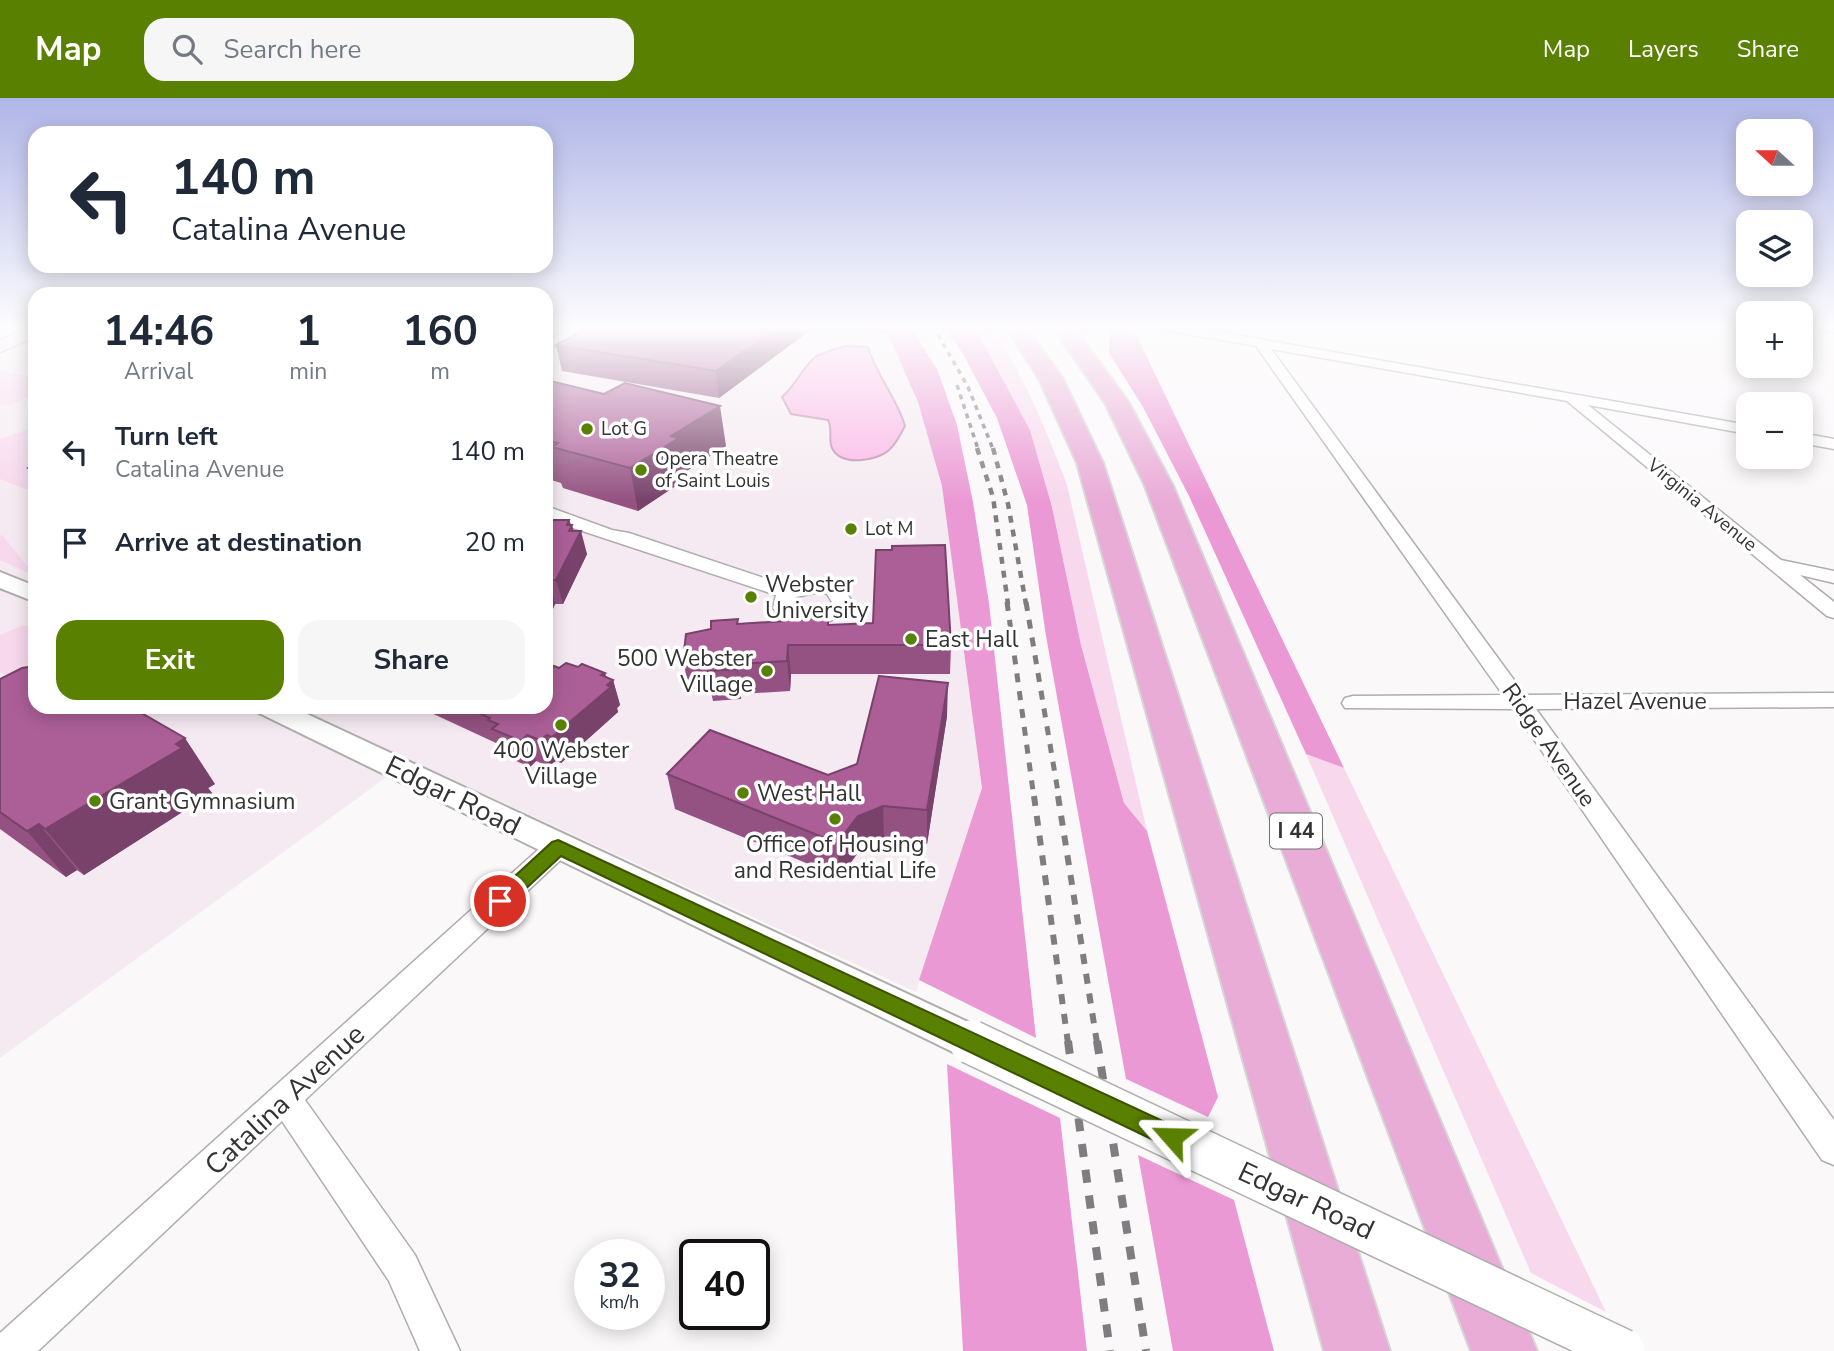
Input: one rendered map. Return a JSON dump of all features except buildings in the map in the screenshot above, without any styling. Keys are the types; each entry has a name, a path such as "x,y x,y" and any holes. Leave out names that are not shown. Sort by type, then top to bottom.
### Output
{"highway":[{"path":"1054,384 1090,463 1357,1351"},
{"name":"I 44","path":"1104,384 1117,403 1159,486 1504,1351"}],"street":[{"name":"Ridge Avenue","path":"1290,384 1519,702 1834,1148"},
{"path":"1493,384 1736,427"},
{"name":"Virginia Avenue","path":"1570,398 1834,612"},
{"path":"1813,440 1834,444"},
{"path":"553,516 789,593"},
{"path":"1776,565 1834,577"},
{"path":"0,579 28,592"},
{"name":"Hazel Avenue","path":"1353,703 1834,700"},
{"name":"Edgar Road","path":"283,714 558,847 1623,1351"},
{"name":"Catalina Avenue","path":"9,1351 558,847"},
{"path":"286,1099 402,1268 440,1351"}],"shaded area":[{"name":"Webster University","path":"0,384 28,384 28,714 553,714 553,384 910,384 918,402 942,486 982,788 916,992 410,760 0,1058"},
{"path":"0,384 28,384 28,397 8,406 0,404"},
{"path":"793,384 885,384 905,426 896,442 883,454 859,460 843,458 832,448 828,420 791,414 782,397"},
{"path":"910,384 943,384 957,425 973,502 989,603 1036,1038 919,980 982,788 942,486 918,402"},
{"path":"979,384 1005,384 1030,430 1052,507 1081,645 1124,803 1147,831 1218,1097 1208,1117 1126,1079 1046,636 1027,505 997,418"},
{"path":"1005,384 1024,384 1067,485 1147,831 1124,803 1081,645 1052,507 1030,430"},
{"path":"1129,384 1160,384 1344,768 1306,754 1189,496"},
{"path":"28,429 28,489 0,479 0,439"},
{"path":"0,535 28,567 28,573 0,560"},
{"path":"28,625 28,687 0,672 0,635"},
{"path":"1306,754 1344,768 1606,1312 1531,1273"},
{"path":"947,1064 1060,1118 1087,1351 963,1351"},
{"path":"1138,1155 1234,1200 1274,1351 1173,1351"}],"railway":[{"path":"967,384 993,449"},
{"path":"957,385 978,449"},
{"path":"977,448 993,497 1008,604"},
{"path":"993,448 1008,504 1026,604"},
{"path":"1007,602 1034,798"},
{"path":"1026,602 1059,798"},
{"path":"1034,796 1068,1043"},
{"path":"1058,796 1097,1043"},
{"path":"1068,1041 1110,1351"},
{"path":"1097,1041 1146,1351"}],"place":[{"name":"Lot G","path":"587,429"},
{"name":"Opera Theatre of Saint Louis","path":"641,470"},
{"name":"Lot M","path":"851,529"},
{"name":"Webster University","path":"751,597"},
{"name":"East Hall","path":"911,639"},
{"name":"500 Webster Village","path":"767,671"},
{"name":"400 Webster Village","path":"561,725"},
{"name":"West Hall","path":"743,793"},
{"name":"Grant Gymnasium","path":"95,801"},
{"name":"Office of Housing and Residential Life","path":"835,819"}],"route":[{"path":"500,901 558,847 1172,1137"}]}
